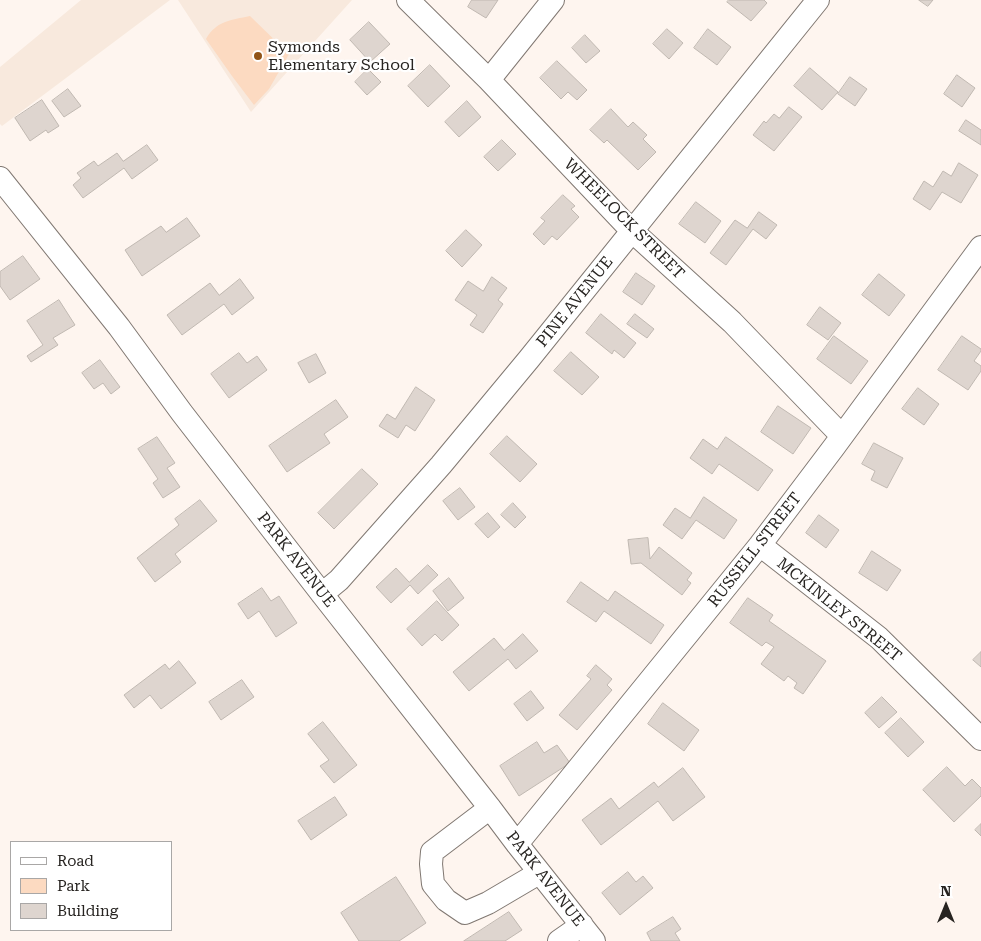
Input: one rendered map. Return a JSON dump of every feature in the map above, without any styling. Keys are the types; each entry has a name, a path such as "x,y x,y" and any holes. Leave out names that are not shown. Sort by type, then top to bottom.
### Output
{"street":[{"name":"WHEELOCK STREET","path":"408,0 489,80 632,230 732,322 842,436"},
{"path":"489,80 552,0"},
{"name":"PINE AVENUE","path":"322,594 339,580 441,465 818,0"},
{"name":"PARK AVENUE","path":"0,178 119,327 182,413 322,594 490,808 516,844 588,933"},
{"name":"RUSSELL STREET","path":"516,844 760,545 981,247"},
{"name":"MCKINLEY STREET","path":"760,545 879,638 981,739"},
{"path":"490,808 432,852 433,884 446,900 465,913 488,903 539,873"},
{"path":"559,941 588,933"}],"shaded area":[{"path":"81,0 170,0 2,126 0,124 0,67"},
{"name":"Symonds Elementary School","path":"178,0 352,0 251,112"}],"green space":[{"path":"250,16 289,54 269,89 254,105 206,39 214,28 219,25 230,20"}],"building":[{"path":"472,0 498,0 486,18 468,7"},
{"path":"729,0 764,0 767,3 751,21 727,2"},
{"path":"919,0 933,0 928,6"},
{"path":"369,22 390,44 370,62 350,40"},
{"path":"667,29 683,43 669,59 653,44"},
{"path":"708,29 731,47 717,65 694,48"},
{"path":"585,35 600,51 586,63 572,48"},
{"path":"557,61 587,90 577,100 568,92 561,99 540,78"},
{"path":"430,65 450,86 428,107 408,86"},
{"path":"810,68 838,92 822,110 794,86"},
{"path":"368,69 381,82 367,95 355,82"},
{"path":"957,75 975,88 962,107 944,94"},
{"path":"850,77 867,89 855,106 838,94"},
{"path":"68,89 81,106 64,117 52,101"},
{"path":"42,100 59,126 48,133 46,130 30,141 15,118"},
{"path":"467,101 481,117 459,137 445,122"},
{"path":"789,107 802,117 774,151 753,135 764,121 766,123 774,114 779,118"},
{"path":"611,109 628,127 633,122 647,135 643,139 656,152 638,170 607,140 604,143 590,130"},
{"path":"966,120 981,130 981,145 959,131"},
{"path":"502,140 516,154 498,171 484,157"},
{"path":"147,145 158,160 132,179 124,168 83,198 73,185 81,178 77,173 94,161 98,166 117,153 123,161"},
{"path":"959,163 978,175 961,203 942,192 930,210 913,199 924,181 933,187 943,171 951,176"},
{"path":"563,195 575,206 571,209 579,217 557,240 552,236 544,245 533,234 545,221 541,218"},
{"path":"696,202 721,221 705,243 679,224"},
{"path":"759,212 777,225 766,239 753,229 726,265 710,253 735,220 747,228"},
{"path":"187,218 200,236 142,276 125,250 161,226 166,232"},
{"path":"466,230 482,245 462,267 446,251"},
{"path":"23,256 40,279 10,300 0,286 0,272"},
{"path":"636,273 655,286 642,305 623,292"},
{"path":"879,274 905,295 889,316 862,295"},
{"path":"492,277 507,288 498,300 503,304 483,333 470,325 477,315 455,300 468,281 483,291"},
{"path":"240,279 254,298 232,315 224,304 182,335 167,315 210,283 219,295"},
{"path":"59,300 75,325 53,338 58,345 31,362 27,356 43,345 27,321"},
{"path":"820,307 841,323 828,340 807,325"},
{"path":"601,314 636,343 624,358 614,350 612,354 586,333"},
{"path":"635,314 654,329 647,338 627,324"},
{"path":"834,336 868,361 851,384 817,359"},
{"path":"962,336 981,349 974,361 981,366 981,371 968,390 938,370"},
{"path":"571,352 599,377 582,395 554,371"},
{"path":"239,353 247,363 257,356 267,370 229,398 211,374"},
{"path":"316,354 326,373 309,383 298,363"},
{"path":"100,360 120,387 111,394 103,383 94,389 82,373"},
{"path":"416,387 435,400 415,431 406,425 398,438 379,426 387,414 395,419"},
{"path":"918,388 939,404 924,425 902,409"},
{"path":"336,400 348,417 324,434 330,443 287,472 269,446"},
{"path":"778,406 811,428 793,454 761,432"},
{"path":"507,436 537,464 520,482 490,454"},
{"path":"157,437 175,463 167,468 180,487 163,498 153,483 158,479 138,449"},
{"path":"726,437 773,470 758,491 719,464 712,474 690,458 703,439 717,449"},
{"path":"874,443 903,458 887,488 871,480 875,471 862,464"},
{"path":"362,469 378,484 334,529 318,513"},
{"path":"460,488 475,507 458,520 443,501"},
{"path":"704,497 737,520 724,539 696,520 682,539 663,525 675,508 690,518"},
{"path":"200,500 217,521 175,554 181,562 155,582 137,558 179,525 175,519"},
{"path":"513,503 526,517 515,528 501,515"},
{"path":"488,513 500,527 488,538 475,524"},
{"path":"819,515 839,530 826,548 806,533"},
{"path":"648,538 650,559 659,547 692,573 687,580 691,583 682,595 641,563 631,564 628,540"},
{"path":"872,551 901,570 887,591 859,573"},
{"path":"428,565 438,575 418,594 410,585 391,603 376,587 396,568 409,582"},
{"path":"449,578 464,598 448,611 433,591"},
{"path":"581,582 608,601 615,591 664,625 651,644 604,611 596,622 567,602"},
{"path":"262,588 271,601 279,596 297,623 276,637 259,611 248,619 238,604"},
{"path":"748,598 773,615 769,621 826,661 803,694 794,688 797,683 788,676 784,681 761,664 774,647 766,642 762,646 730,623"},
{"path":"437,601 459,625 442,641 435,634 422,646 407,629"},
{"path":"523,634 538,651 516,669 508,659 469,691 453,672 494,638 504,650"},
{"path":"981,652 981,667 973,660"},
{"path":"179,661 196,683 161,709 150,695 134,708 124,695 165,664 169,669"},
{"path":"596,665 612,679 607,685 612,690 577,730 559,715 591,679 587,676"},
{"path":"242,680 254,697 221,720 209,702"},
{"path":"531,691 544,708 527,721 514,704"},
{"path":"882,697 897,712 879,728 865,713"},
{"path":"663,703 699,730 684,751 648,724"},
{"path":"901,718 924,742 908,757 885,733"},
{"path":"323,722 357,765 334,783 320,766 329,760 308,734"},
{"path":"537,742 544,753 557,745 570,763 519,796 500,766"},
{"path":"947,767 965,786 972,779 981,788 981,796 954,822 923,790"},
{"path":"683,768 705,797 673,821 658,801 601,845 582,820 611,798 619,809 654,782 658,787"},
{"path":"335,797 347,815 311,840 298,821"},
{"path":"981,824 981,836 975,830"},
{"path":"628,872 636,882 643,876 653,888 620,915 602,893"},
{"path":"396,877 426,923 399,941 359,941 341,913"},
{"path":"509,912 522,930 505,941 464,941"},
{"path":"673,917 681,929 675,933 680,941 651,941 647,933"}],"place":[{"name":"Symonds Elementary School","path":"258,56"}]}
